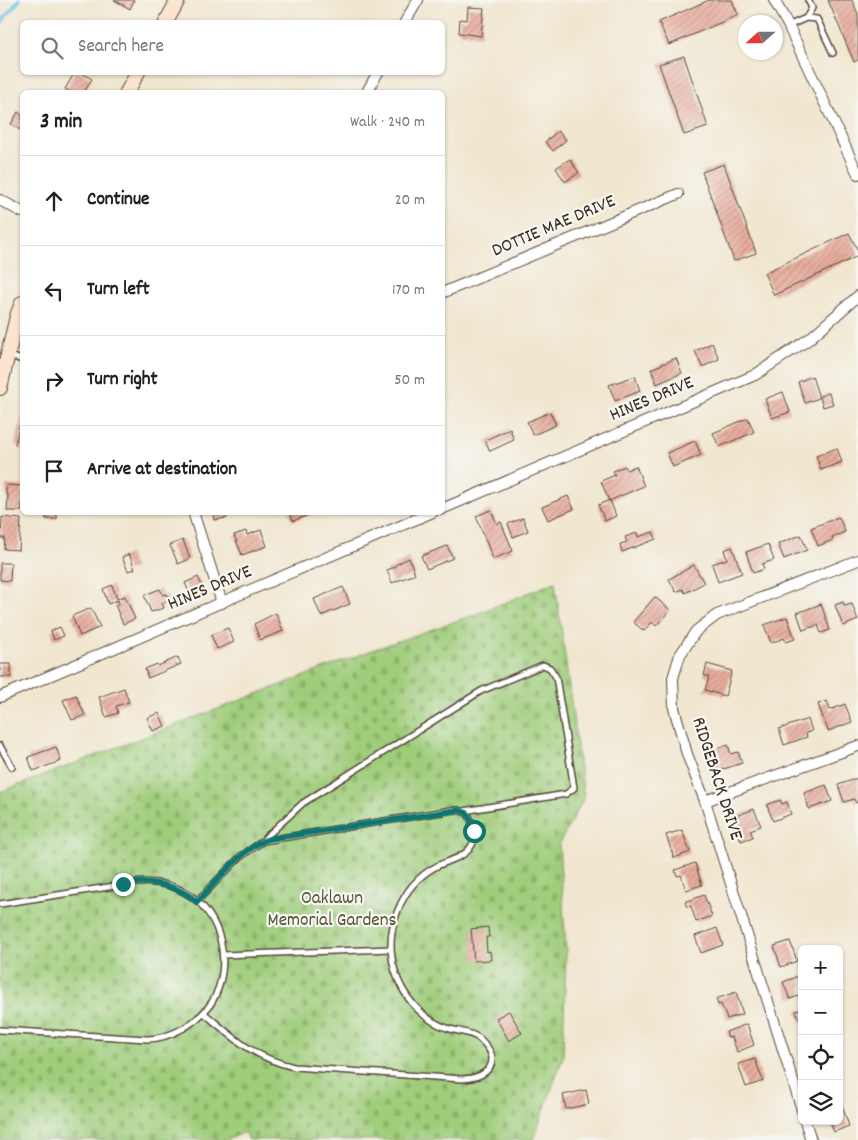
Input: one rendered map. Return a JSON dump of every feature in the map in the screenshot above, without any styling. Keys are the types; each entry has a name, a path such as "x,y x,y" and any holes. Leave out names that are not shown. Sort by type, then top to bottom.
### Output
{"main road":[{"path":"167,20 178,0"},
{"path":"128,90 136,75"},
{"path":"0,388 8,354 20,317"}],"street":[{"path":"406,20 418,0"},
{"path":"774,0 858,174"},
{"path":"368,90 376,75"},
{"name":"DOTTIE MAE DRIVE","path":"445,292 678,194"},
{"path":"0,200 20,211"},
{"name":"HINES DRIVE","path":"445,507 755,375 809,339 858,296"},
{"path":"194,515 222,603"},
{"name":"HINES DRIVE","path":"0,697 426,515"},
{"name":"RIDGEBACK DRIVE","path":"798,1097 705,801 687,754 674,708 674,678 680,655 696,631 717,614 858,560"},
{"path":"705,801 858,746"},
{"path":"806,1125 811,1140"}],"lane":[{"path":"806,18 812,8 808,0"},
{"path":"788,26 806,18 817,19 833,53"},
{"path":"8,354 20,359"},
{"path":"197,902 240,857 263,840 303,803 481,691 543,665 550,668 556,678 574,788 566,794 263,840"},
{"path":"0,746 12,767"},
{"path":"204,1013 252,1052 276,1063 294,1067 462,1079 476,1078 486,1073 491,1062 487,1046 478,1037 440,1025 418,1009 408,997 398,978 391,949 392,931 397,912 411,888 425,873 463,854 471,847 474,826 470,817 463,811"},
{"path":"0,904 141,882 154,883 186,893 206,911 216,928 223,955 217,991 211,1003 204,1013 180,1030 153,1039 0,1030"},
{"path":"223,955 391,949"}],"green space":[{"name":"Oaklawn Memorial Gardens","path":"555,582 584,798 559,844 566,950 563,1057 534,1138 532,1140 249,1140 245,1132 227,1140 0,1140 0,792 375,649 479,613"}],"building":[{"path":"114,0 134,0 130,9"},
{"path":"709,0 732,0 738,15 669,45 659,22"},
{"path":"828,0 852,0 858,14 858,60 854,62"},
{"path":"468,7 484,8 481,36 459,33 460,19 467,20"},
{"path":"684,56 708,127 684,135 659,64"},
{"path":"73,75 85,75 92,79 85,90 65,89"},
{"path":"18,112 20,114 20,130 11,124"},
{"path":"558,131 566,140 553,151 545,142"},
{"path":"570,159 579,173 565,182 556,168"},
{"path":"724,164 756,253 734,261 702,172"},
{"path":"849,233 858,251 858,256 774,295 764,273"},
{"path":"712,343 719,359 702,367 695,351"},
{"path":"676,358 682,373 657,384 651,369"},
{"path":"635,376 640,391 615,401 609,385"},
{"path":"812,376 819,398 805,403 798,382"},
{"path":"783,392 790,412 772,418 765,399"},
{"path":"829,393 833,404 823,407 820,396"},
{"path":"550,412 556,425 533,435 527,422"},
{"path":"748,418 754,432 719,447 713,433"},
{"path":"20,424 20,446 15,445"},
{"path":"510,429 514,440 490,451 485,440"},
{"path":"695,441 701,455 673,467 667,453"},
{"path":"837,448 842,462 821,470 816,456"},
{"path":"625,466 627,470 636,466 644,486 609,501 601,481 615,475 613,471"},
{"path":"6,485 20,486 20,511 7,511 8,495 6,495"},
{"path":"568,496 574,509 548,520 542,507"},
{"path":"610,500 616,516 605,521 598,505"},
{"path":"491,510 497,524 501,522 513,551 493,559 476,516"},
{"path":"46,515 57,515 57,519 46,519"},
{"path":"213,515 226,515 227,518 214,520"},
{"path":"290,515 309,515 293,521"},
{"path":"2,517 21,519 19,550 4,549 5,538 1,538"},
{"path":"839,517 845,532 832,537 833,540 818,546 811,528"},
{"path":"523,518 528,531 513,537 508,524"},
{"path":"261,530 267,546 242,555 234,535 246,531 247,535"},
{"path":"653,532 656,539 622,552 620,544 627,542 625,537 637,533 638,537"},
{"path":"801,535 807,550 784,559 778,544"},
{"path":"183,540 190,559 178,564 170,545"},
{"path":"768,544 774,560 762,564 764,569 753,573 746,552"},
{"path":"447,546 453,558 427,569 421,556"},
{"path":"732,547 742,573 718,582 712,564 727,559 724,550"},
{"path":"129,554 135,569 128,571 122,557"},
{"path":"409,558 415,574 392,583 387,570"},
{"path":"0,563 11,563 10,581 0,580"},
{"path":"694,565 704,583 685,593 683,589 676,592 669,579"},
{"path":"198,577 204,590 191,596 185,583"},
{"path":"112,585 117,599 125,596 135,619 123,624 115,605 119,604 118,600 108,604 103,589"},
{"path":"343,587 350,604 321,616 314,599"},
{"path":"160,589 163,595 167,594 169,601 162,603 164,608 151,612 144,595"},
{"path":"655,597 670,610 656,626 652,622 644,631 633,622"},
{"path":"843,602 844,606 852,604 858,620 843,626 835,605"},
{"path":"821,604 830,630 821,633 818,625 803,630 797,613"},
{"path":"91,608 100,627 80,636 72,616"},
{"path":"276,613 283,631 260,640 254,624"},
{"path":"787,617 795,639 786,642 784,638 771,643 764,625"},
{"path":"60,627 64,636 54,640 51,631"},
{"path":"228,628 234,642 217,649 211,635"},
{"path":"178,657 181,664 148,678 145,669 157,664 158,666"},
{"path":"0,664 11,664 11,677 0,677"},
{"path":"707,664 732,671 725,696 705,690 709,677 704,675"},
{"path":"124,688 129,702 116,706 118,713 106,717 99,697"},
{"path":"76,695 85,715 72,720 63,700"},
{"path":"827,701 830,710 845,704 852,722 828,731 818,704"},
{"path":"159,713 165,726 153,731 147,718"},
{"path":"808,719 812,731 806,733 807,737 784,745 779,729"},
{"path":"728,745 731,754 738,752 742,763 718,771 711,751"},
{"path":"56,747 61,761 33,771 28,757"},
{"path":"858,778 858,802 856,803 854,799 844,802 838,785"},
{"path":"826,785 832,801 809,809 804,793"},
{"path":"780,800 782,804 787,802 791,814 773,821 767,805"},
{"path":"754,809 761,826 750,830 753,837 741,841 733,817"},
{"path":"682,830 690,852 674,858 666,835"},
{"path":"695,863 702,885 686,890 681,875 677,876 675,870"},
{"path":"704,895 712,916 696,922 691,906 687,907 685,902"},
{"path":"488,927 489,937 486,937 487,952 490,951 491,960 474,961 471,929"},
{"path":"717,928 723,945 701,953 695,936"},
{"path":"790,941 797,961 781,967 774,946"},
{"path":"798,976 798,996 790,999 783,982"},
{"path":"736,992 743,1014 727,1019 721,1004 718,1005 716,999"},
{"path":"509,1011 522,1033 509,1041 496,1018"},
{"path":"747,1024 754,1045 737,1052 732,1037 728,1038 726,1032"},
{"path":"755,1059 763,1081 746,1087 738,1064"},
{"path":"586,1090 589,1104 566,1109 563,1095"},
{"path":"843,1109 849,1126 834,1132 831,1125 843,1125"}],"waterway":[{"path":"0,24 19,0"}],"route":[{"path":"123,884 147,882 168,886 186,893 197,902 240,857 263,840 452,810 467,813 474,826 474,831"}]}
